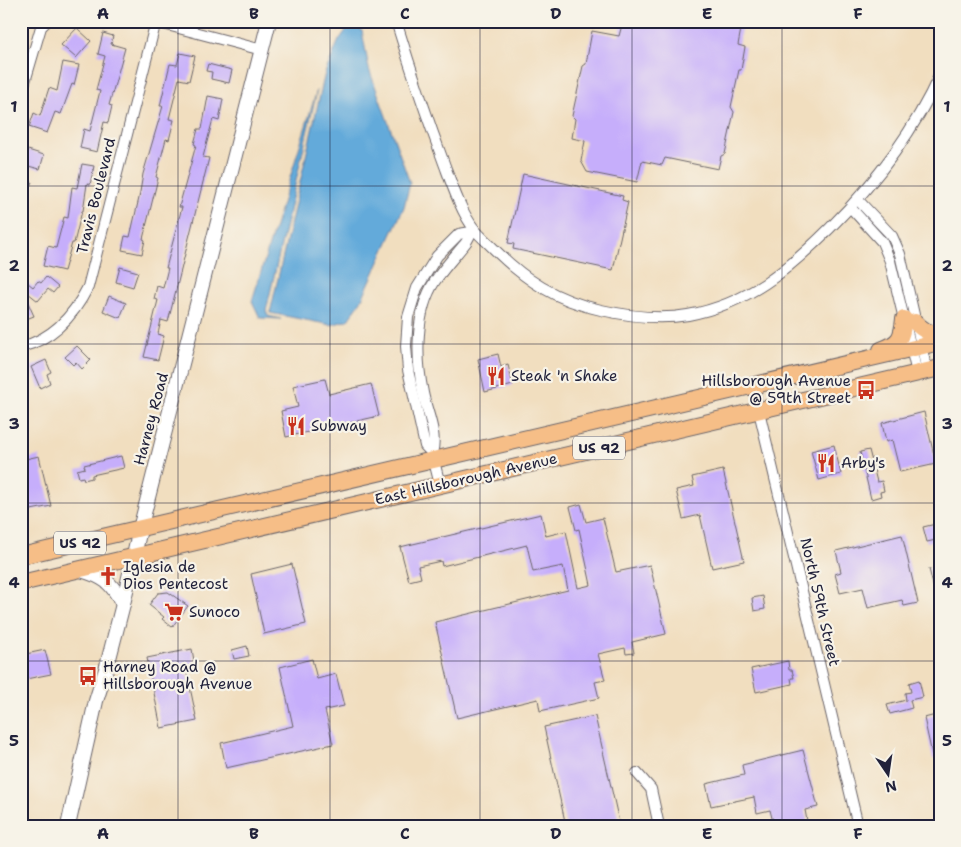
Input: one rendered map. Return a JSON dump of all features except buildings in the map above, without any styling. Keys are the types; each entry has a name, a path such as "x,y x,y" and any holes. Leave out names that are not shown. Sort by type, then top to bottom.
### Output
{"main road":[{"path":"858,362 869,354 896,344 910,320 928,332 940,334"},
{"name":"East Hillsborough Avenue","path":"140,529 433,457 753,386 940,342"},
{"name":"East Hillsborough Avenue","path":"21,583 928,371"},
{"name":"US 92","path":"21,556 140,529"}],"street":[{"path":"21,95 41,27 47,21"},
{"name":"Harney Road","path":"68,826 96,701 123,604 140,529 270,21"},
{"path":"396,21 425,114 455,194 472,230 513,268 538,285 564,299 611,313 645,317 687,316 717,307 762,286 784,272 854,204 883,169 926,103 940,74"},
{"path":"155,22 262,50"},
{"name":"Travis Boulevard","path":"21,347 45,337 65,322 78,307 88,287 155,22"},
{"path":"854,204 892,236 900,254 916,348 928,371"},
{"path":"440,485 433,457 435,443 419,367 423,309 434,282 467,242 472,230"},
{"name":"North 59th Street","path":"753,386 858,826"},
{"path":"81,570 99,575 109,582 123,604"},
{"path":"637,773 651,789 659,826"}],"water":[{"path":"350,25 358,26 362,31 369,69 410,183 404,207 361,301 348,320 331,325 270,313 325,73 339,40"},
{"path":"317,90 266,311 268,316 281,319 260,318 252,301"}],"place":[{"name":"Steak 'n Shake","path":"496,376"},
{"name":"Hillsborough Avenue @ 59th Street","path":"866,390"},
{"name":"Subway","path":"296,426"},
{"name":"Arby's","path":"826,463"},
{"name":"Iglesia de Dios Pentecost","path":"108,576"},
{"name":"Sunoco","path":"174,612"},
{"name":"Harney Road @ Hillsborough Avenue","path":"88,676"}]}
